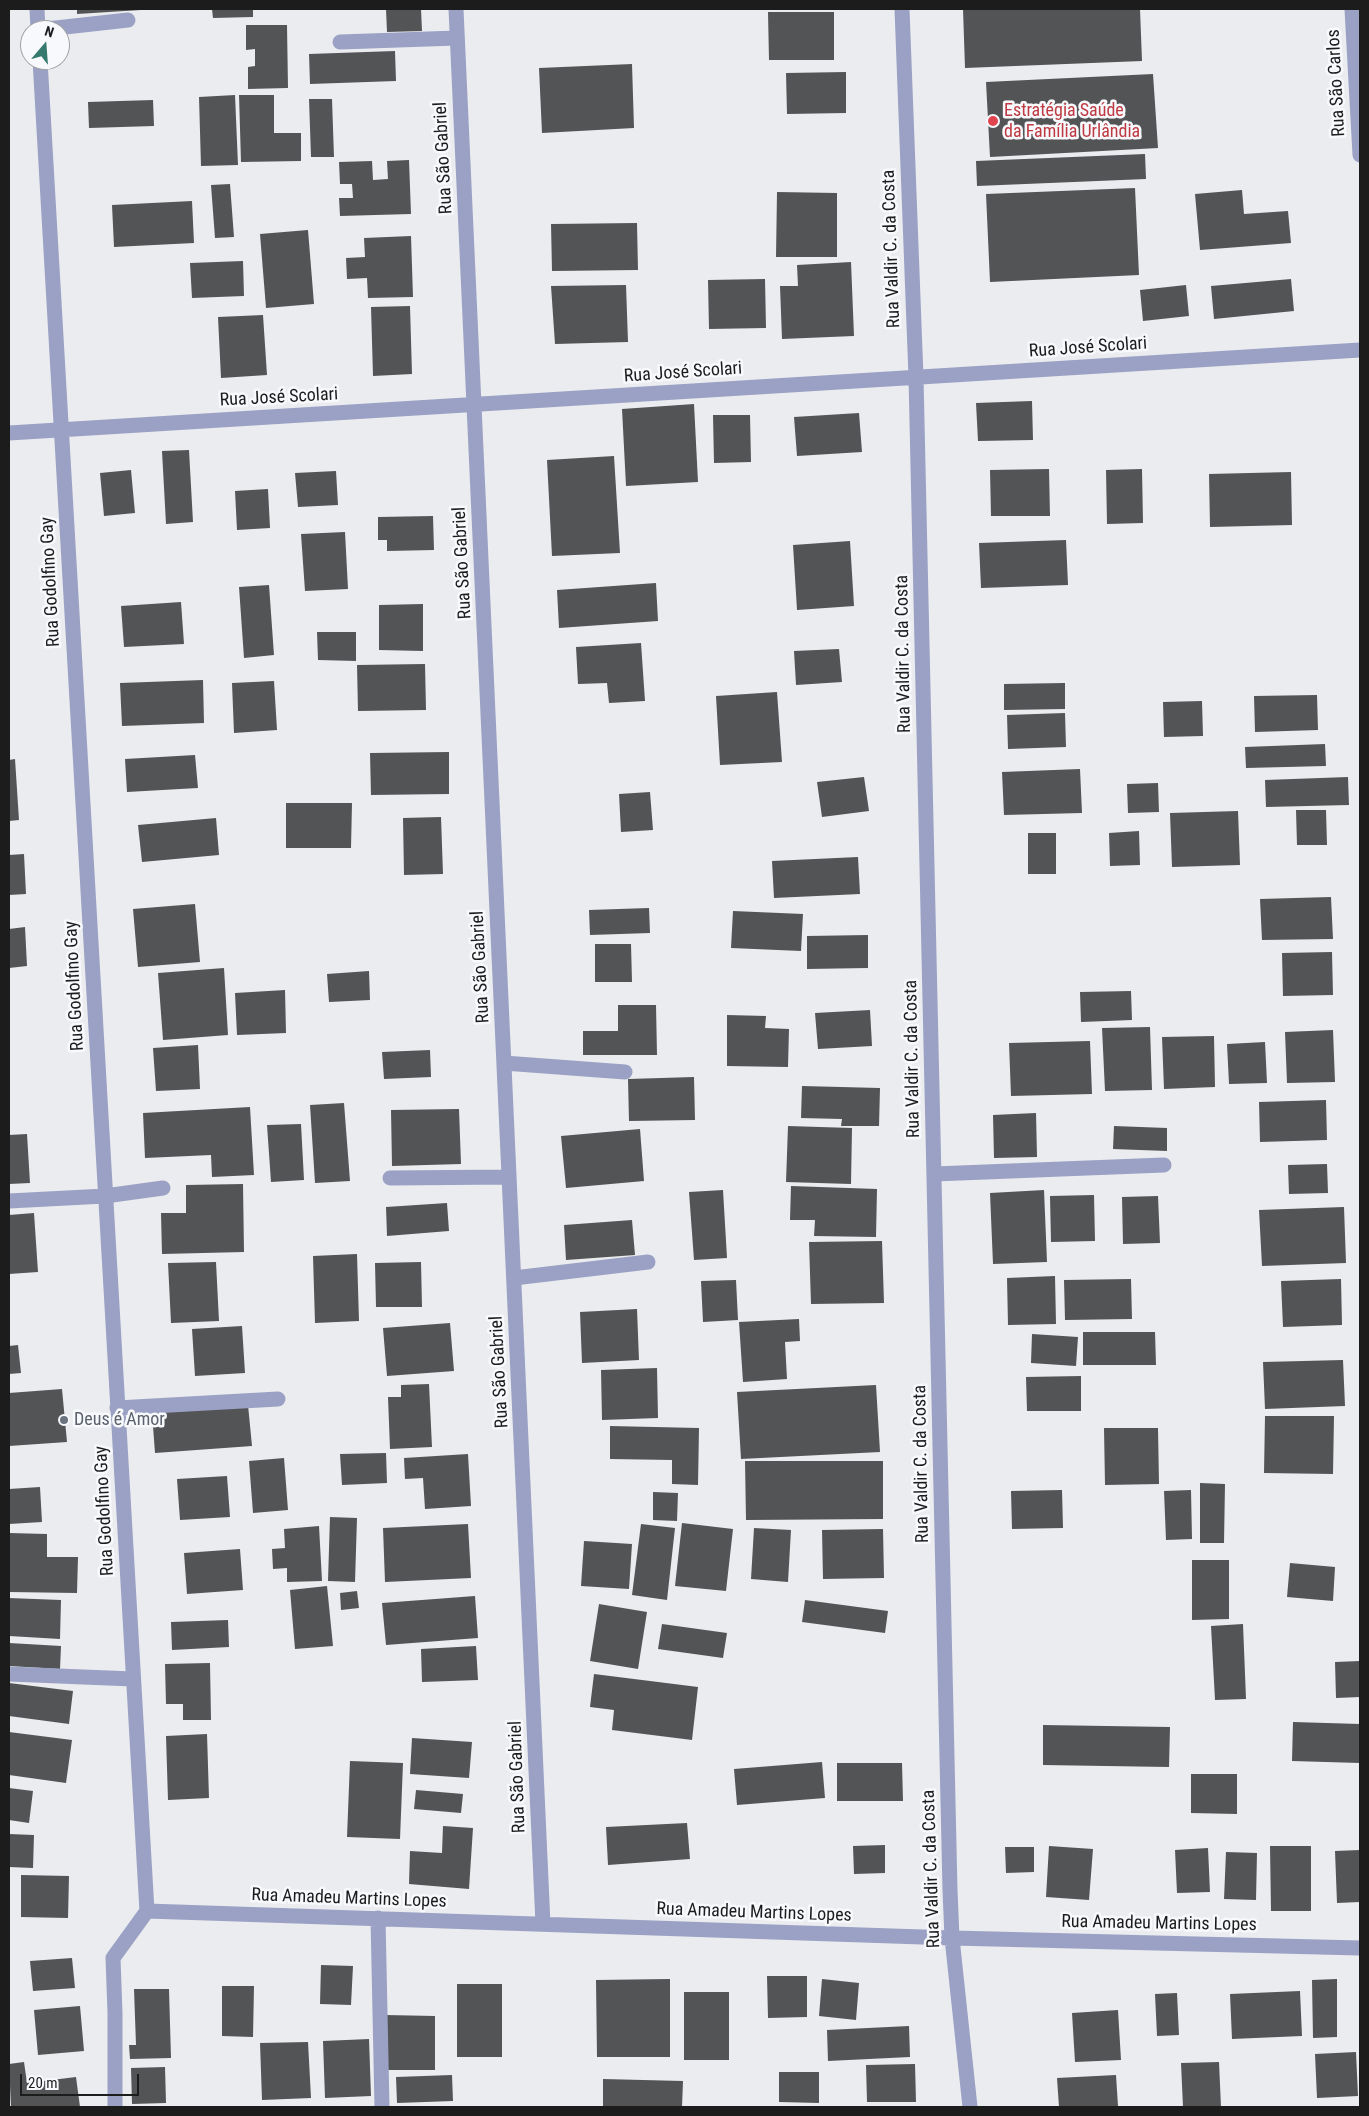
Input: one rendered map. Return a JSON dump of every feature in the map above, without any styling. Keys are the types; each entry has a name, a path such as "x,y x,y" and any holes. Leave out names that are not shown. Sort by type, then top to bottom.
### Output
{"street":[{"name":"Rua São Gabriel","path":"456,9 543,1924"},
{"name":"Rua Valdir C. da Costa","path":"902,9 916,377 952,1938 970,2107"},
{"name":"Rua São Carlos","path":"1352,9 1360,154"},
{"path":"70,26 128,20"},
{"path":"340,42 458,38"},
{"name":"Rua Godolfino Gay","path":"41,70 147,1911"},
{"name":"Rua José Scolari","path":"9,433 1360,350"},
{"path":"504,1063 625,1072"},
{"path":"934,1174 1164,1165"},
{"path":"390,1178 509,1177"},
{"path":"9,1201 105,1196 163,1188"},
{"path":"514,1278 648,1262"},
{"path":"118,1408 278,1399"},
{"path":"9,1674 133,1679"},
{"path":"115,2107 113,1958 147,1911"},
{"name":"Rua Amadeu Martins Lopes","path":"147,1911 952,1938 1360,1948"},
{"path":"378,1918 382,2107"}],"building":[{"path":"77,9 141,9 141,10 77,14"},
{"path":"212,9 253,9 253,17 213,18"},
{"path":"386,9 421,9 422,31 387,32"},
{"path":"963,9 1140,9 1142,61 965,68"},
{"path":"768,12 834,12 834,60 769,60"},
{"path":"246,25 287,25 288,88 248,89 248,67 255,66 255,49 246,50"},
{"path":"395,51 396,81 310,84 309,54"},
{"path":"632,64 634,128 542,133 539,68"},
{"path":"846,72 846,113 787,114 786,73"},
{"path":"1153,74 1158,148 990,157 986,82"},
{"path":"235,95 238,165 201,166 199,97"},
{"path":"239,95 274,95 274,133 301,133 301,161 241,162"},
{"path":"309,99 332,99 334,157 311,157"},
{"path":"153,100 154,126 89,128 88,102"},
{"path":"1145,154 1146,179 977,186 976,161"},
{"path":"409,160 411,214 340,216 339,198 353,198 352,184 340,184 339,162 372,161 373,180 388,179 387,161"},
{"path":"230,184 234,237 215,238 211,185"},
{"path":"1135,188 1139,275 990,282 986,194"},
{"path":"1242,190 1244,214 1288,211 1291,243 1200,250 1195,194"},
{"path":"777,192 837,193 837,257 776,257"},
{"path":"192,201 194,243 114,247 112,205"},
{"path":"637,223 638,270 552,271 551,224"},
{"path":"308,230 314,304 266,308 260,234"},
{"path":"411,236 413,297 368,298 367,278 347,279 346,258 365,257 364,238"},
{"path":"243,261 244,296 192,298 190,263"},
{"path":"851,262 854,336 782,339 780,286 798,286 797,265"},
{"path":"765,279 766,328 709,329 708,280"},
{"path":"1291,279 1294,311 1214,319 1211,286"},
{"path":"626,285 628,342 555,344 551,286"},
{"path":"1186,285 1189,316 1143,321 1140,290"},
{"path":"410,306 412,374 373,376 371,307"},
{"path":"263,315 267,375 221,378 218,317"},
{"path":"1032,401 1033,440 978,441 976,403"},
{"path":"694,404 698,482 626,486 622,409"},
{"path":"859,413 862,452 797,456 794,417"},
{"path":"713,415 750,415 751,462 714,463"},
{"path":"189,450 193,522 166,524 162,451"},
{"path":"614,456 620,553 552,556 547,460"},
{"path":"1049,469 1050,516 991,516 990,470"},
{"path":"1142,469 1143,523 1107,524 1106,470"},
{"path":"131,470 135,513 104,516 100,473"},
{"path":"336,471 338,505 298,507 295,473"},
{"path":"1291,472 1292,525 1210,527 1209,474"},
{"path":"268,489 270,528 237,530 235,491"},
{"path":"433,516 434,550 387,551 387,540 378,540 378,517"},
{"path":"345,532 348,589 305,591 301,534"},
{"path":"1066,540 1068,585 981,588 979,543"},
{"path":"850,541 854,606 797,610 793,545"},
{"path":"656,583 658,621 559,628 557,590"},
{"path":"269,585 274,655 244,658 239,587"},
{"path":"181,602 184,644 124,647 121,606"},
{"path":"423,604 423,651 379,650 379,605"},
{"path":"317,632 356,632 356,661 318,660"},
{"path":"641,643 645,701 609,703 607,683 578,684 576,647"},
{"path":"839,649 842,682 796,685 794,651"},
{"path":"425,664 426,710 358,711 357,665"},
{"path":"203,680 204,723 122,726 120,683"},
{"path":"274,681 277,730 234,733 232,683"},
{"path":"1065,683 1065,709 1004,710 1004,684"},
{"path":"777,692 782,762 720,765 716,696"},
{"path":"1317,695 1318,730 1255,732 1254,696"},
{"path":"1202,701 1203,736 1164,737 1163,702"},
{"path":"1065,713 1066,747 1008,749 1007,715"},
{"path":"1325,744 1326,766 1246,768 1245,747"},
{"path":"449,752 449,794 371,795 370,753"},
{"path":"195,755 198,788 127,792 125,759"},
{"path":"15,759 19,820 9,821 9,760"},
{"path":"1080,769 1082,813 1004,815 1002,772"},
{"path":"864,777 869,811 822,817 817,782"},
{"path":"1348,777 1349,805 1266,807 1265,780"},
{"path":"1158,783 1159,812 1128,813 1127,784"},
{"path":"650,792 653,830 621,832 619,794"},
{"path":"286,803 352,803 351,848 286,848"},
{"path":"1296,810 1326,810 1327,845 1297,845"},
{"path":"1238,811 1240,865 1172,867 1170,813"},
{"path":"441,817 443,874 404,875 403,818"},
{"path":"216,818 219,855 142,862 138,825"},
{"path":"1139,831 1140,865 1110,866 1109,833"},
{"path":"1028,833 1056,833 1056,874 1028,874"},
{"path":"24,854 26,894 9,895 9,855"},
{"path":"858,857 860,894 774,898 772,861"},
{"path":"1331,897 1333,939 1262,940 1260,899"},
{"path":"195,904 200,962 138,967 133,909"},
{"path":"649,908 650,933 590,935 589,910"},
{"path":"733,911 803,914 801,951 731,948"},
{"path":"25,927 27,966 9,968 9,929"},
{"path":"868,935 868,968 807,969 807,936"},
{"path":"595,944 631,944 632,982 595,982"},
{"path":"1332,952 1333,995 1283,996 1282,953"},
{"path":"224,968 228,1035 163,1040 158,973"},
{"path":"369,971 370,1000 329,1002 327,974"},
{"path":"285,990 286,1033 237,1035 235,993"},
{"path":"1131,991 1132,1020 1081,1022 1080,992"},
{"path":"618,1005 656,1005 657,1055 583,1055 583,1031 618,1031"},
{"path":"870,1010 872,1046 818,1049 815,1013"},
{"path":"727,1015 766,1016 765,1028 789,1029 788,1067 727,1066"},
{"path":"1150,1027 1152,1090 1105,1091 1102,1028"},
{"path":"1333,1030 1335,1082 1287,1083 1285,1032"},
{"path":"1214,1036 1215,1087 1164,1089 1162,1037"},
{"path":"1090,1041 1092,1094 1011,1096 1009,1043"},
{"path":"1265,1042 1267,1083 1229,1084 1227,1044"},
{"path":"198,1045 200,1089 156,1091 153,1048"},
{"path":"430,1050 431,1077 384,1079 382,1052"},
{"path":"694,1077 695,1120 629,1121 628,1079"},
{"path":"802,1086 880,1088 879,1126 841,1126 842,1119 801,1118"},
{"path":"1326,1100 1327,1140 1260,1142 1259,1102"},
{"path":"344,1103 350,1181 315,1183 310,1105"},
{"path":"250,1107 254,1175 212,1177 211,1155 145,1158 143,1113"},
{"path":"459,1109 461,1164 392,1166 391,1110"},
{"path":"1036,1113 1037,1157 994,1158 993,1115"},
{"path":"301,1124 304,1180 271,1182 267,1125"},
{"path":"788,1126 852,1128 851,1184 786,1182"},
{"path":"1114,1126 1167,1128 1167,1151 1113,1149"},
{"path":"640,1129 644,1181 566,1188 561,1136"},
{"path":"27,1134 30,1183 9,1184 9,1135"},
{"path":"1327,1164 1328,1193 1289,1194 1288,1165"},
{"path":"243,1184 244,1252 162,1254 161,1213 186,1213 186,1185"},
{"path":"791,1186 877,1189 876,1237 814,1236 815,1220 790,1220"},
{"path":"723,1190 727,1258 694,1260 689,1192"},
{"path":"1044,1190 1047,1262 993,1264 990,1193"},
{"path":"1094,1195 1095,1241 1051,1242 1050,1196"},
{"path":"1158,1196 1160,1243 1123,1244 1122,1197"},
{"path":"447,1203 449,1231 387,1236 386,1207"},
{"path":"1344,1207 1346,1263 1262,1266 1259,1210"},
{"path":"34,1213 38,1272 9,1274 9,1215"},
{"path":"632,1220 635,1255 566,1260 564,1225"},
{"path":"882,1241 884,1303 811,1304 809,1242"},
{"path":"357,1254 359,1321 315,1323 313,1256"},
{"path":"216,1262 219,1321 171,1323 168,1263"},
{"path":"421,1262 422,1307 376,1307 375,1263"},
{"path":"1055,1276 1056,1324 1008,1325 1007,1278"},
{"path":"1131,1279 1132,1319 1065,1320 1064,1280"},
{"path":"1341,1279 1342,1325 1283,1327 1281,1281"},
{"path":"736,1280 738,1320 703,1322 701,1281"},
{"path":"637,1309 639,1360 582,1363 580,1312"},
{"path":"799,1319 800,1341 785,1342 787,1379 743,1382 739,1322"},
{"path":"450,1323 454,1371 387,1376 383,1328"},
{"path":"242,1326 245,1373 195,1376 192,1329"},
{"path":"1083,1332 1155,1332 1156,1365 1083,1365"},
{"path":"1032,1334 1078,1337 1076,1366 1031,1363"},
{"path":"18,1345 21,1373 9,1374 9,1346"},
{"path":"1343,1360 1345,1406 1265,1409 1263,1362"},
{"path":"657,1368 658,1418 602,1420 601,1370"},
{"path":"1081,1376 1081,1411 1027,1411 1026,1377"},
{"path":"429,1384 432,1447 390,1449 388,1397 401,1397 401,1385"},
{"path":"876,1385 880,1452 741,1459 737,1392"},
{"path":"62,1389 67,1442 9,1446 9,1393"},
{"path":"248,1405 252,1446 155,1453 152,1413"},
{"path":"1265,1416 1334,1416 1333,1474 1264,1473"},
{"path":"610,1426 699,1428 698,1485 672,1484 672,1460 610,1459"},
{"path":"1104,1428 1158,1428 1159,1484 1105,1485"},
{"path":"386,1453 387,1483 342,1485 340,1454"},
{"path":"468,1454 471,1506 425,1509 423,1478 405,1479 404,1458"},
{"path":"284,1458 288,1510 253,1513 249,1461"},
{"path":"745,1461 883,1461 883,1519 746,1520"},
{"path":"227,1476 230,1517 180,1520 177,1479"},
{"path":"1200,1483 1225,1484 1224,1543 1200,1543"},
{"path":"40,1487 42,1522 9,1524 9,1489"},
{"path":"1062,1490 1063,1528 1012,1529 1011,1491"},
{"path":"1191,1490 1192,1539 1166,1540 1164,1491"},
{"path":"653,1492 678,1493 677,1521 653,1520"},
{"path":"330,1517 357,1518 355,1582 328,1581"},
{"path":"682,1523 733,1529 726,1591 675,1586"},
{"path":"468,1524 471,1578 385,1582 383,1528"},
{"path":"641,1524 675,1528 667,1600 632,1595"},
{"path":"319,1526 322,1581 287,1582 287,1568 273,1569 272,1549 285,1548 284,1529"},
{"path":"754,1528 791,1530 788,1582 751,1579"},
{"path":"883,1529 884,1578 823,1579 822,1530"},
{"path":"9,1533 47,1534 47,1557 78,1557 77,1593 9,1592"},
{"path":"584,1541 632,1544 629,1589 581,1586"},
{"path":"240,1549 243,1590 187,1594 184,1553"},
{"path":"1192,1560 1229,1560 1229,1619 1192,1620"},
{"path":"1290,1563 1335,1567 1333,1601 1287,1597"},
{"path":"327,1586 333,1646 295,1649 290,1590"},
{"path":"357,1591 359,1608 341,1610 340,1593"},
{"path":"475,1596 478,1638 386,1645 382,1603"},
{"path":"9,1598 61,1600 60,1639 9,1636"},
{"path":"805,1600 888,1611 885,1633 802,1622"},
{"path":"599,1604 647,1612 638,1669 590,1661"},
{"path":"228,1620 229,1647 172,1650 171,1622"},
{"path":"662,1624 727,1633 723,1658 658,1649"},
{"path":"1243,1624 1246,1699 1215,1700 1211,1626"},
{"path":"9,1643 61,1646 60,1669 9,1666"},
{"path":"476,1646 478,1680 422,1682 421,1649"},
{"path":"1360,1661 1360,1697 1336,1698 1335,1662"},
{"path":"210,1663 211,1720 183,1720 183,1704 166,1704 165,1664"},
{"path":"594,1674 698,1687 692,1740 612,1730 614,1710 590,1707"},
{"path":"9,1683 73,1691 69,1724 9,1716"},
{"path":"1293,1722 1360,1724 1360,1763 1292,1761"},
{"path":"1043,1725 1170,1727 1169,1767 1043,1765"},
{"path":"9,1732 72,1740 66,1783 9,1775"},
{"path":"207,1734 209,1798 168,1800 166,1736"},
{"path":"412,1738 472,1742 469,1778 410,1774"},
{"path":"350,1761 403,1763 400,1839 347,1837"},
{"path":"822,1762 825,1798 737,1805 734,1769"},
{"path":"837,1763 902,1763 903,1801 837,1801"},
{"path":"1191,1774 1237,1774 1237,1814 1191,1813"},
{"path":"9,1788 33,1791 29,1823 9,1820"},
{"path":"416,1790 463,1794 461,1813 414,1809"},
{"path":"687,1823 690,1859 608,1865 606,1827"},
{"path":"443,1826 473,1828 469,1889 409,1884 410,1851 442,1853"},
{"path":"9,1834 34,1835 33,1868 9,1867"},
{"path":"885,1845 885,1873 854,1874 853,1846"},
{"path":"1049,1846 1093,1849 1089,1900 1046,1897"},
{"path":"1270,1846 1311,1846 1311,1911 1271,1911"},
{"path":"1005,1847 1034,1847 1034,1872 1006,1873"},
{"path":"1208,1848 1210,1892 1177,1893 1175,1850"},
{"path":"1360,1850 1360,1902 1337,1903 1335,1851"},
{"path":"1226,1852 1257,1853 1256,1900 1224,1899"},
{"path":"21,1875 69,1876 68,1918 21,1917"},
{"path":"72,1958 75,1988 33,1991 30,1961"},
{"path":"321,1965 353,1966 351,2005 320,2004"},
{"path":"767,1976 807,1976 807,2017 768,2018"},
{"path":"670,1979 670,2057 597,2057 596,1980"},
{"path":"822,1979 859,1983 856,2020 819,2016"},
{"path":"1337,1979 1337,2037 1313,2038 1312,1980"},
{"path":"457,1984 502,1984 502,2057 457,2057"},
{"path":"222,1986 254,1986 253,2037 222,2036"},
{"path":"134,1989 169,1989 171,2058 130,2059 129,2045 136,2045"},
{"path":"1300,1991 1302,2036 1232,2039 1230,1994"},
{"path":"684,1992 729,1992 729,2060 684,2060"},
{"path":"1177,1993 1179,2035 1157,2036 1155,1994"},
{"path":"80,2006 84,2051 38,2055 34,2010"},
{"path":"1118,2010 1121,2060 1075,2062 1072,2013"},
{"path":"385,2015 435,2016 435,2070 385,2070"},
{"path":"909,2026 910,2057 828,2061 827,2030"},
{"path":"369,2039 371,2096 325,2098 323,2041"},
{"path":"308,2042 311,2098 262,2100 260,2043"},
{"path":"1356,2052 1358,2096 1317,2098 1315,2054"},
{"path":"24,2062 27,2083 76,2077 80,2107 11,2107 9,2064"},
{"path":"1219,2062 1221,2107 1183,2107 1181,2063"},
{"path":"915,2064 916,2102 867,2102 866,2065"},
{"path":"165,2067 166,2103 132,2104 131,2068"},
{"path":"779,2072 819,2072 819,2103 779,2102"},
{"path":"452,2075 453,2101 397,2103 396,2077"},
{"path":"1116,2075 1118,2106 1059,2107 1057,2078"},
{"path":"603,2079 683,2081 682,2107 603,2107"}],"place":[{"name":"Estratégia Saúde da Família Urlândia","path":"993,121"},
{"name":"Deus é Amor","path":"64,1420"}]}
